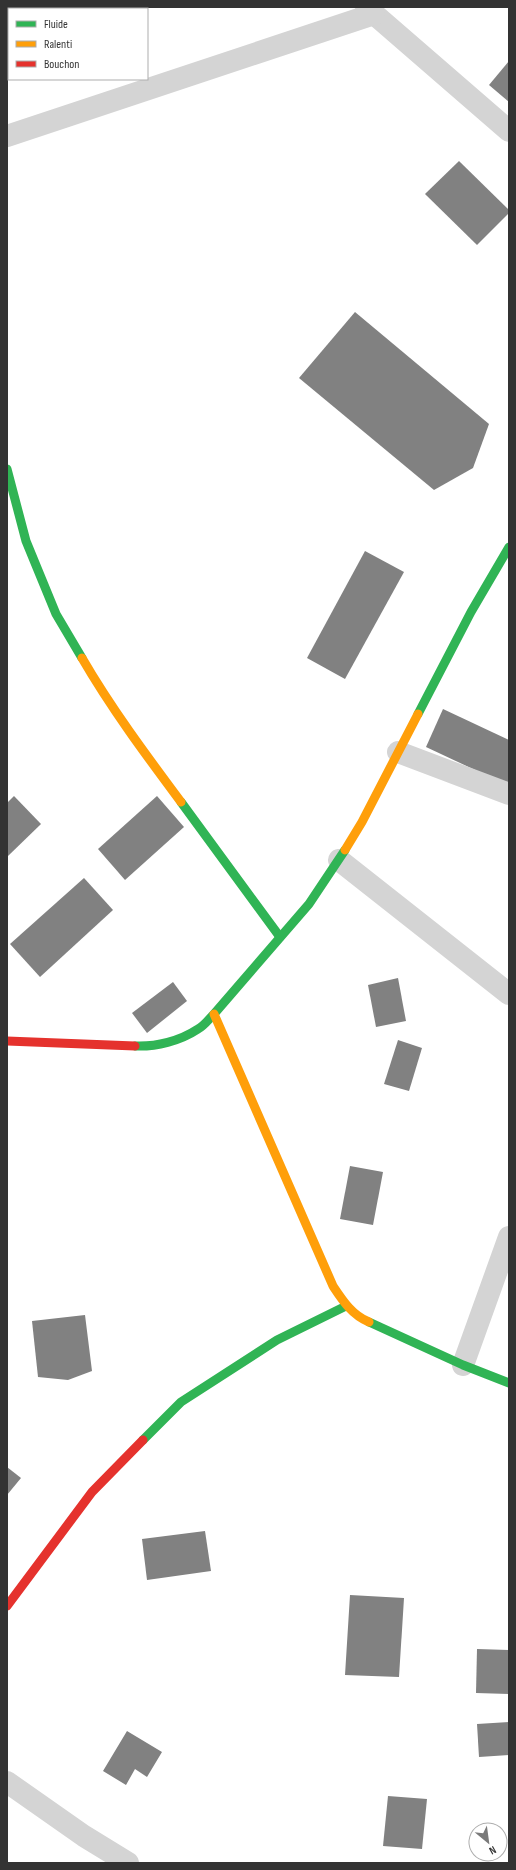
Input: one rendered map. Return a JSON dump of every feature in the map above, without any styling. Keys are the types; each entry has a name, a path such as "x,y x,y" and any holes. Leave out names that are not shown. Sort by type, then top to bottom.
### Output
{"street":[{"path":"7,136 370,10 509,131"},
{"path":"7,469 26,541 56,614 93,678 144,752 280,938"},
{"path":"7,1041 149,1047 176,1040 199,1028 214,1014 309,904 339,860 362,822 471,612 509,547"},
{"path":"398,752 509,794"},
{"path":"339,860 509,994"},
{"path":"214,1014 333,1286 346,1306 361,1320 463,1365 509,1383"},
{"path":"463,1365 509,1236"},
{"path":"7,1606 92,1492 181,1402 277,1340 346,1306"},
{"path":"7,1782 84,1836 128,1863"}],"building":[{"path":"7,20 8,20 8,64"},
{"path":"509,61 509,102 489,85"},
{"path":"459,161 509,210 509,213 477,245 425,194"},
{"path":"355,312 489,424 473,468 434,490 299,378"},
{"path":"365,551 404,572 345,679 307,658"},
{"path":"443,709 509,740 509,780 507,785 426,747"},
{"path":"14,796 41,824 7,857 7,803"},
{"path":"157,796 184,827 125,880 98,849"},
{"path":"84,878 113,910 40,977 10,944"},
{"path":"398,978 406,1021 376,1027 368,985"},
{"path":"173,982 187,1001 147,1033 132,1013"},
{"path":"398,1040 422,1048 409,1091 384,1084"},
{"path":"350,1166 383,1172 373,1225 340,1219"},
{"path":"85,1315 92,1371 68,1380 38,1377 32,1321"},
{"path":"7,1467 21,1478 7,1495"},
{"path":"205,1531 211,1571 147,1580 142,1539"},
{"path":"350,1595 404,1598 399,1677 345,1675"},
{"path":"477,1649 509,1650 509,1694 476,1693"},
{"path":"509,1722 509,1755 479,1757 477,1724"},
{"path":"127,1731 162,1752 147,1777 135,1769 126,1785 103,1771"},
{"path":"388,1796 427,1799 422,1849 383,1846"}],"traffic: fast":[{"path":"7,469 26,541 56,614 82,658"},
{"path":"418,714 471,612 509,547"},
{"path":"181,802 280,937"},
{"path":"135,1046 159,1044 176,1040 200,1028 214,1014 309,904 345,850"},
{"path":"143,1440 181,1402 277,1340 346,1306"},
{"path":"369,1322 463,1365 509,1383"}],"traffic: slow":[{"path":"82,658 117,713 181,802"},
{"path":"345,850 362,822 418,714"},
{"path":"214,1014 333,1286 344,1302 358,1316 369,1322"}],"traffic: jam":[{"path":"7,1041 135,1046"},
{"path":"7,1606 92,1492 143,1440"}]}
